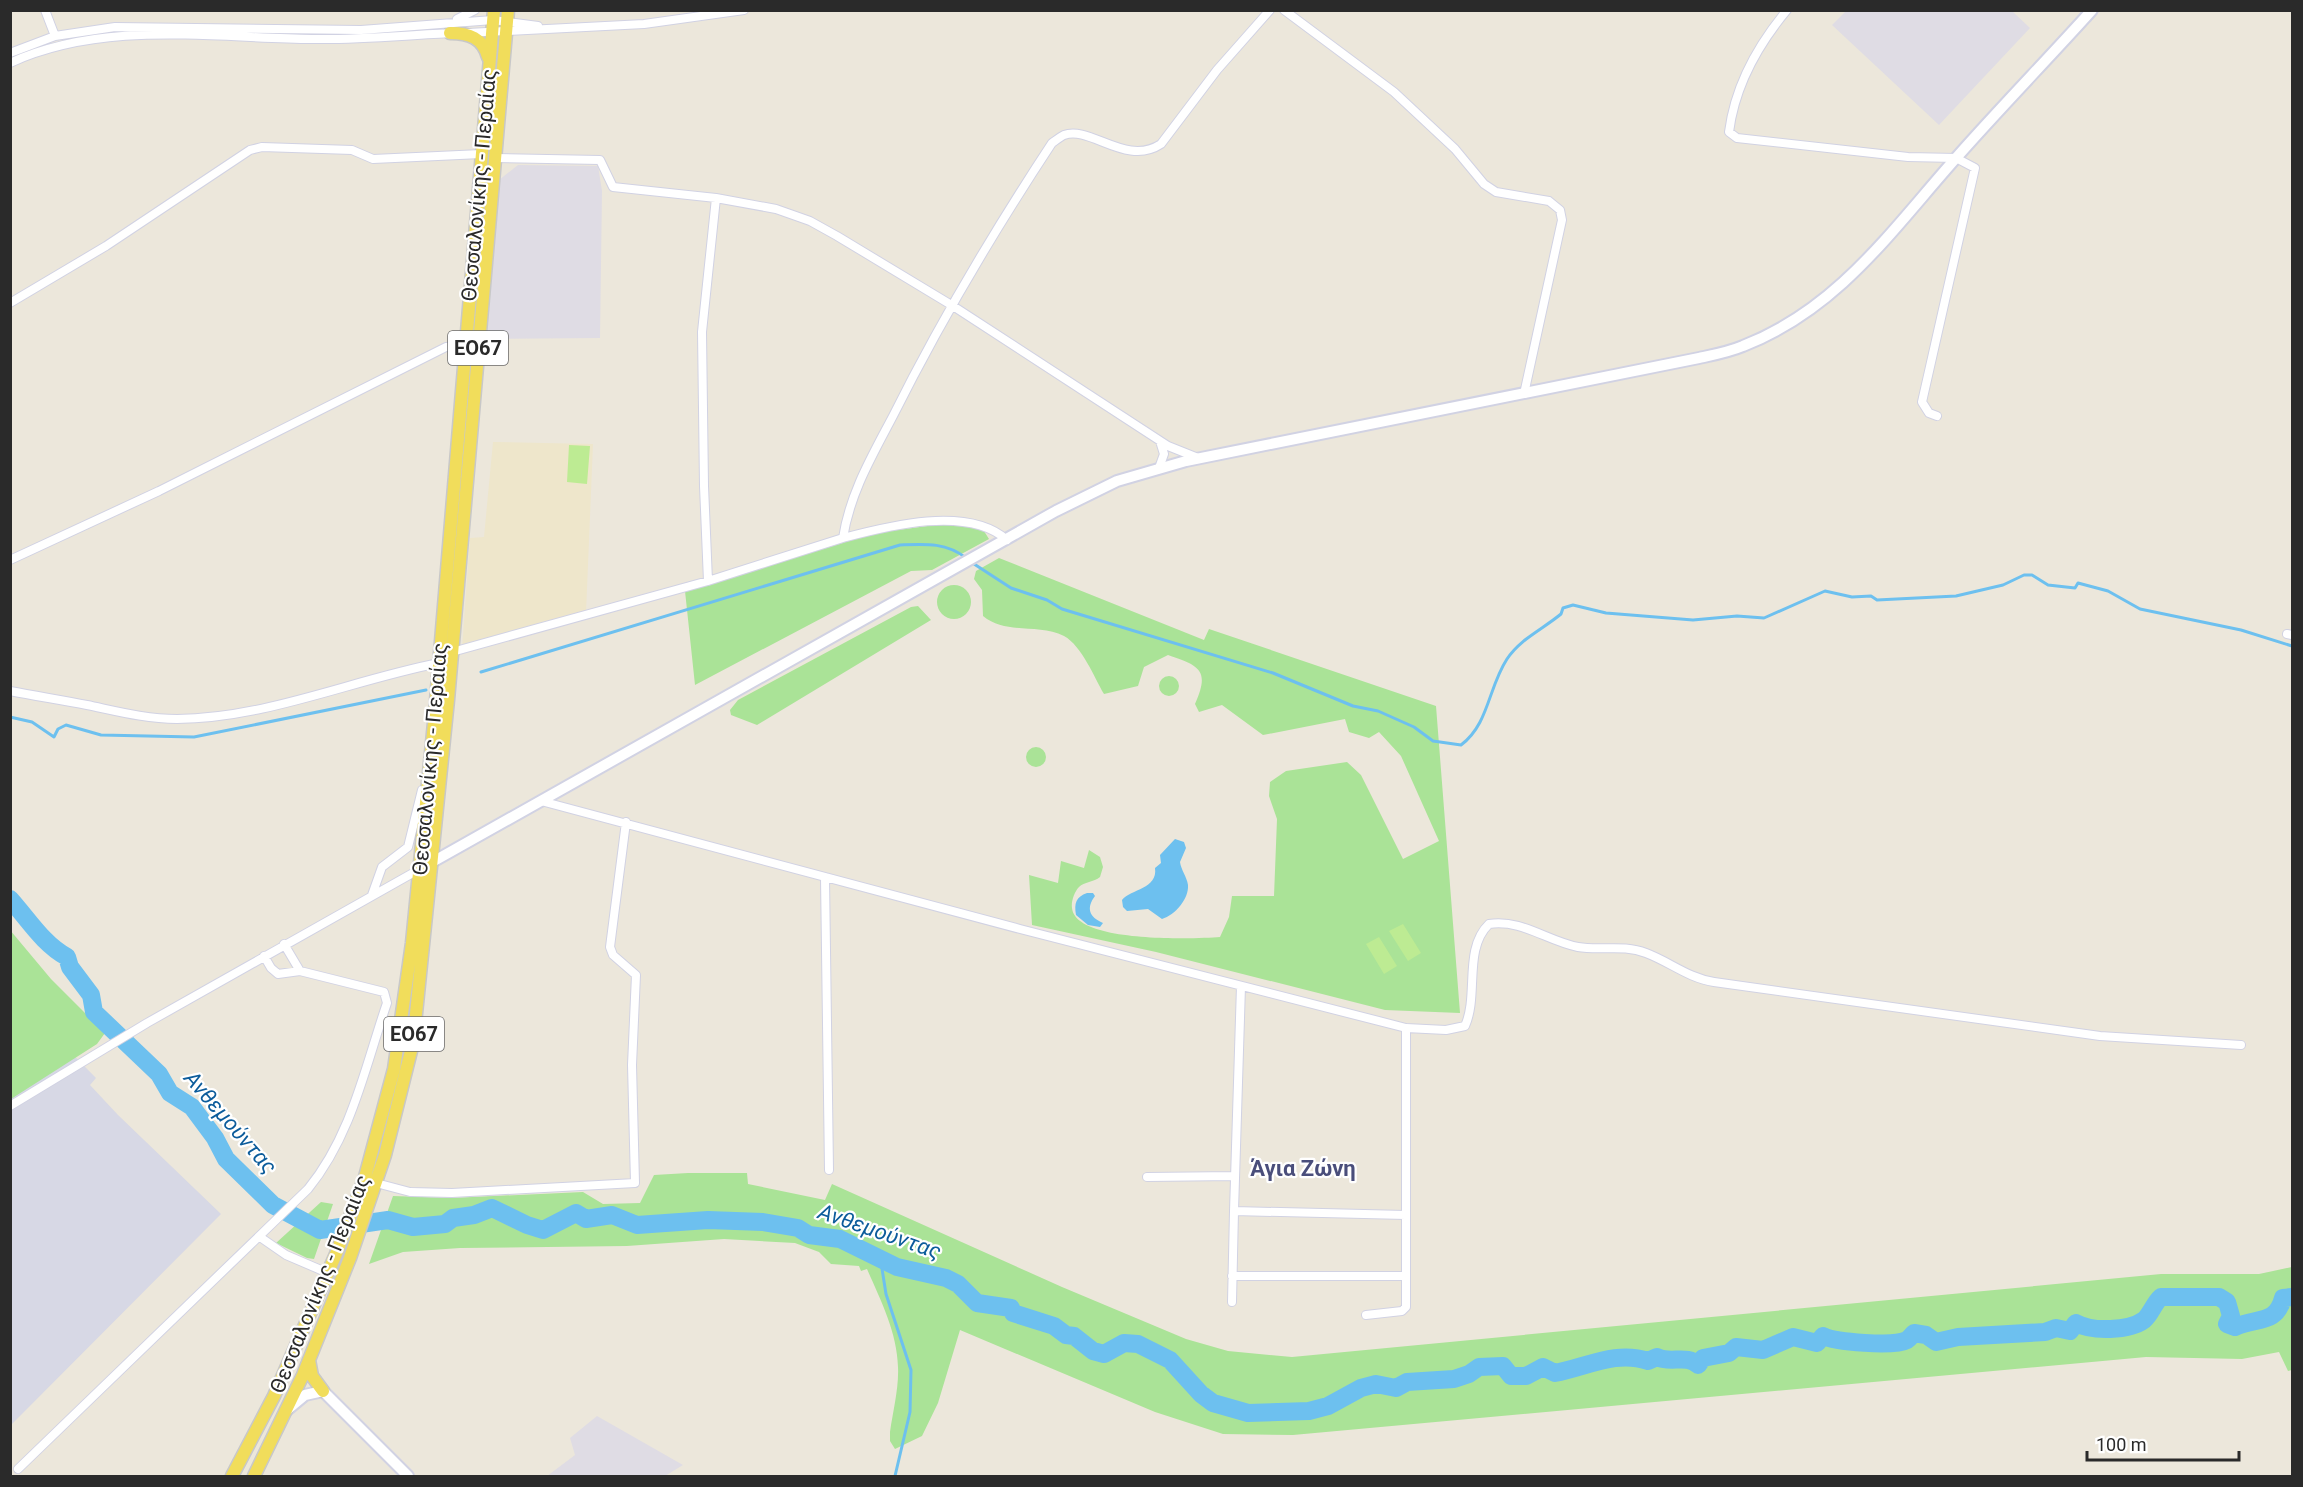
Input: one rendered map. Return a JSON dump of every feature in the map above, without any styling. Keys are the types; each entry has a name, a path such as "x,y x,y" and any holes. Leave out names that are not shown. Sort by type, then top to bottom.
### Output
{"main road":[{"name":"Θεσσαλονίκης - Περαίας","path":"232,1476 274,1396 357,1202 394,1069 420,869 435,713 443,666 466,345 493,21"},
{"name":"Θεσσαλονίκης - Περαίας","path":"254,1476 309,1360 350,1258 376,1183 413,1043 448,700 443,666 452,651 507,21"},
{"path":"450,27 482,43 489,63"},
{"path":"309,1360 312,1376 323,1391"}],"street":[{"path":"45,10 55,36"},
{"path":"10,53 55,36 114,27 361,30 450,27 475,10"},
{"path":"10,63 54,46 101,36 338,40 493,21 551,28 644,24 744,10"},
{"path":"843,538 851,500 859,481 913,375 981,254 1052,144 1065,135 1076,134 1126,150 1154,149 1161,144 1217,70 1270,10"},
{"path":"1284,10 1394,92 1455,149 1484,184 1496,192 1549,201 1560,210 1562,220 1524,394"},
{"path":"1786,10 1748,64 1731,114 1729,132 1737,138 1908,157 1956,158 1975,168 1923,396 1923,407 1936,416"},
{"path":"10,1106 111,1044 284,944 1076,501 1117,482 1200,458 1699,358 1742,347 1772,333 1819,304 1870,259 1956,158 2092,10"},
{"path":"10,303 106,246 250,150 262,147 352,150 366,157 386,160 481,154"},
{"path":"494,158 600,160 613,187 716,198 776,209 810,221 953,306 1160,441 1177,451 1200,458"},
{"path":"708,581 702,332 716,198"},
{"path":"10,560 159,491 446,347 466,345"},
{"path":"1159,468 1164,454 1160,441"},
{"path":"452,651 708,581 876,529 951,520 989,528 1007,540"},
{"path":"10,691 143,717 176,719 229,714 280,705 335,687 443,666"},
{"path":"372,895 382,867 408,847 412,840 431,747"},
{"path":"542,801 825,878 1406,1028 1446,1030 1465,1026 1470,1006 1473,964 1481,934 1489,924 1501,922 1526,928 1575,946 1630,948 1655,956 1688,975 1714,982 2100,1036 2241,1045"},
{"path":"376,1183 410,1192 452,1193 635,1183 632,1065 636,975 613,955 609,947 626,822"},
{"path":"825,878 829,1170"},
{"path":"284,944 300,970"},
{"path":"18,1469 309,1189 326,1166 341,1138 387,1003 384,992 300,970 278,974 271,968 264,956"},
{"path":"1232,1302 1241,986"},
{"path":"1366,1315 1404,1310 1406,1028"},
{"path":"1147,1176 1234,1176"},
{"path":"1234,1211 1406,1215"},
{"path":"260,1237 286,1255 328,1274"},
{"path":"1232,1276 1406,1276"},
{"path":"285,1413 305,1395 323,1391 408,1476"}],"shaded area":[{"path":"1846,11 2012,11 2030,28 1939,125 1832,25"},
{"path":"518,165 598,166 602,191 600,338 483,339 499,180"},
{"path":"493,442 593,444 586,613 462,649 470,538 484,537"},
{"path":"10,991 96,1078 90,1085 118,1115 221,1214 11,1425"},
{"path":"597,1416 683,1465 665,1476 547,1476 575,1455 570,1438"}],"green space":[{"path":"569,445 590,446 587,484 567,482"},
{"path":"950,523 982,528 989,539 932,570 911,571 695,685 685,591 875,533"},
{"path":"999,558 1204,640 1209,629 1436,706 1460,1013 1385,1010 1156,952 1032,925 1029,875 1058,883 1061,861 1084,868 1089,850 1100,857 1103,867 1100,877 1081,885 1074,894 1072,908 1078,919 1093,928 1113,933 1162,938 1220,937 1229,917 1232,896 1274,896 1277,819 1269,796 1270,782 1286,771 1347,762 1361,775 1403,859 1439,841 1401,756 1379,732 1369,738 1349,732 1345,719 1263,735 1222,705 1199,712 1195,704 1202,684 1199,671 1195,666 1168,655 1144,667 1138,686 1104,694 1082,654 1064,636 1044,630 1002,625 983,616 982,590 974,579 976,571"},
{"path":"954,585 966,590 971,602 966,614 954,619 942,614 937,602 942,590"},
{"path":"918,606 931,620 757,725 731,715 730,710 738,700 911,607"},
{"path":"1165,676 1173,676 1179,682 1179,690 1173,696 1165,696 1159,690 1159,682"},
{"path":"1032,747 1040,747 1046,753 1046,761 1040,767 1032,767 1026,761 1026,753"},
{"path":"1403,924 1421,953 1408,961 1389,931"},
{"path":"10,930 51,979 105,1033 97,1044 11,1099"},
{"path":"1379,937 1397,966 1384,974 1366,944"},
{"path":"747,1173 748,1184 825,1200 832,1184 1062,1287 1186,1339 1228,1351 1292,1357 2161,1274 2259,1274 2292,1267 2292,1370 2288,1371 2279,1352 2242,1359 2146,1357 1293,1435 1223,1434 1155,1412 960,1330 938,1403 922,1436 895,1449 890,1441 890,1432 898,1383 895,1341 867,1269 861,1271 859,1266 831,1264 819,1252 795,1243 724,1239 627,1246 460,1248 403,1252 369,1264 393,1196 451,1198 583,1192 603,1204 640,1203 654,1175"},
{"path":"321,1202 333,1204 314,1259 276,1243"}],"water":[{"path":"1175,839 1184,842 1186,848 1180,862 1188,885 1184,901 1172,914 1162,919 1148,909 1127,911 1123,907 1122,900 1152,880 1155,868 1161,863 1160,855"},
{"path":"1093,893 1095,896 1090,904 1090,912 1103,923 1100,927 1088,925 1076,915 1077,901 1080,896"}],"waterway":[{"path":"481,672 900,545 926,544 943,547 966,558"},
{"path":"971,562 1011,588 1047,600 1062,609 1273,673 1353,706 1378,711 1414,727 1433,741 1461,745 1477,727 1501,670 1512,652 1561,614 1563,608 1573,605 1606,613 1693,620 1737,616 1764,618 1825,591 1852,597 1871,596 1877,600 1956,596 2003,585 2024,575 2032,575 2048,585 2075,588 2078,583 2108,591 2140,609 2241,630 2292,646"},
{"path":"10,717 32,722 54,737 58,729 66,725 101,735 194,737 426,690"},
{"name":"Ανθεμούντας","path":"10,899 43,938 67,957 70,967 91,995 94,1012 159,1074 170,1093 192,1107 215,1138 226,1159 273,1205 320,1230 388,1220 413,1227 445,1224 453,1218 474,1215 492,1208 543,1230 576,1213 586,1219 612,1215 637,1225 708,1220 763,1222 798,1228 809,1235 840,1239 897,1267 946,1278 958,1284 977,1303 1011,1308 1013,1313 1054,1326 1066,1335 1074,1336 1093,1351 1104,1354 1124,1343 1138,1344 1170,1360 1201,1394 1213,1403 1248,1413 1309,1411 1328,1406 1361,1388 1376,1384 1396,1388 1407,1382 1454,1379 1469,1374 1479,1367 1503,1366 1511,1376 1526,1376 1543,1367 1555,1373 1624,1357 1648,1361 1657,1357 1667,1360 1684,1359 1698,1365 1703,1358 1729,1353 1736,1347 1763,1350 1793,1337 1817,1343 1823,1336 1851,1342 1890,1343 1907,1340 1914,1333 1926,1335 1936,1342 1958,1337 2045,1332 2056,1328 2070,1331 2076,1323 2091,1328 2120,1328 2144,1320 2161,1297 2219,1297 2227,1302 2231,1316 2227,1324 2235,1327 2271,1316 2276,1313 2283,1298 2292,1297"},
{"path":"880,1256 886,1294 911,1370 910,1412 895,1476"}],"district":[{"name":"Άγια Ζώνη","path":"1303,1168"}]}
